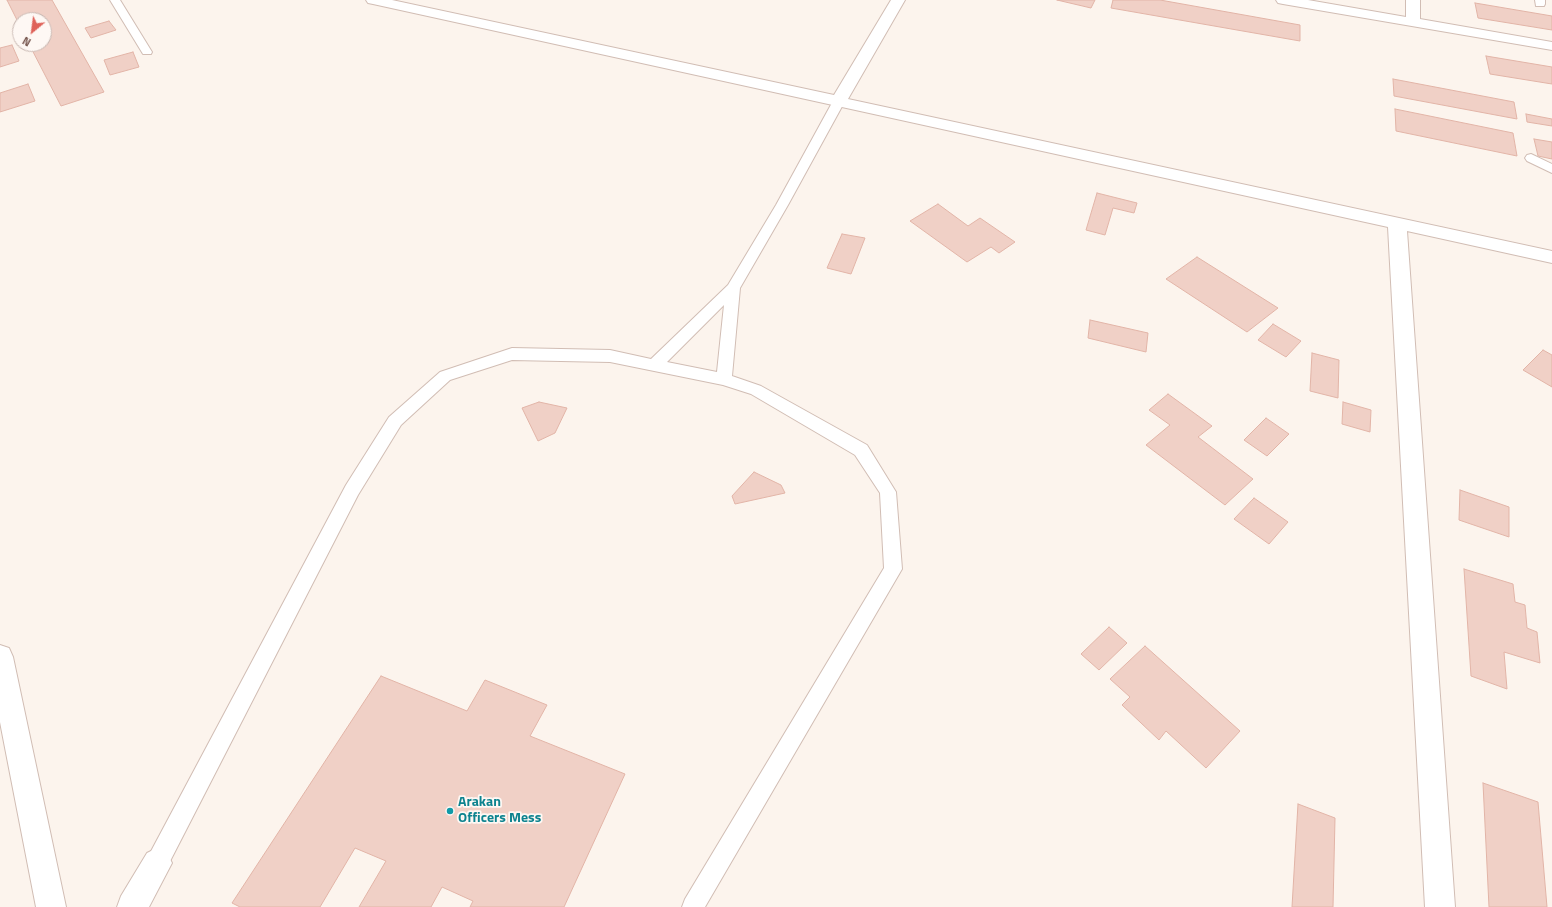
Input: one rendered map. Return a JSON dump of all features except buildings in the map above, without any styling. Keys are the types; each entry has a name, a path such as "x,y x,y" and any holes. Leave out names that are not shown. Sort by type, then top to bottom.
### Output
{"street":[{"path":"374,0 1552,257"},
{"path":"839,101 898,0"},
{"path":"1284,0 1552,46"},
{"path":"1413,0 1413,22"},
{"path":"1397,223 1440,907"},
{"path":"0,657 52,907"},
{"path":"132,907 157,864"}],"lane":[{"path":"115,0 147,52"},
{"path":"655,364 733,288 782,205 839,101"},
{"path":"1531,158 1552,169"},
{"path":"724,379 733,288"},
{"path":"157,864 352,490 395,421 445,376 512,354 610,356 724,379 756,390 861,450 888,492 893,569 693,907"}],"place":[{"name":"Arakan Officers Mess","path":"450,811"}]}
